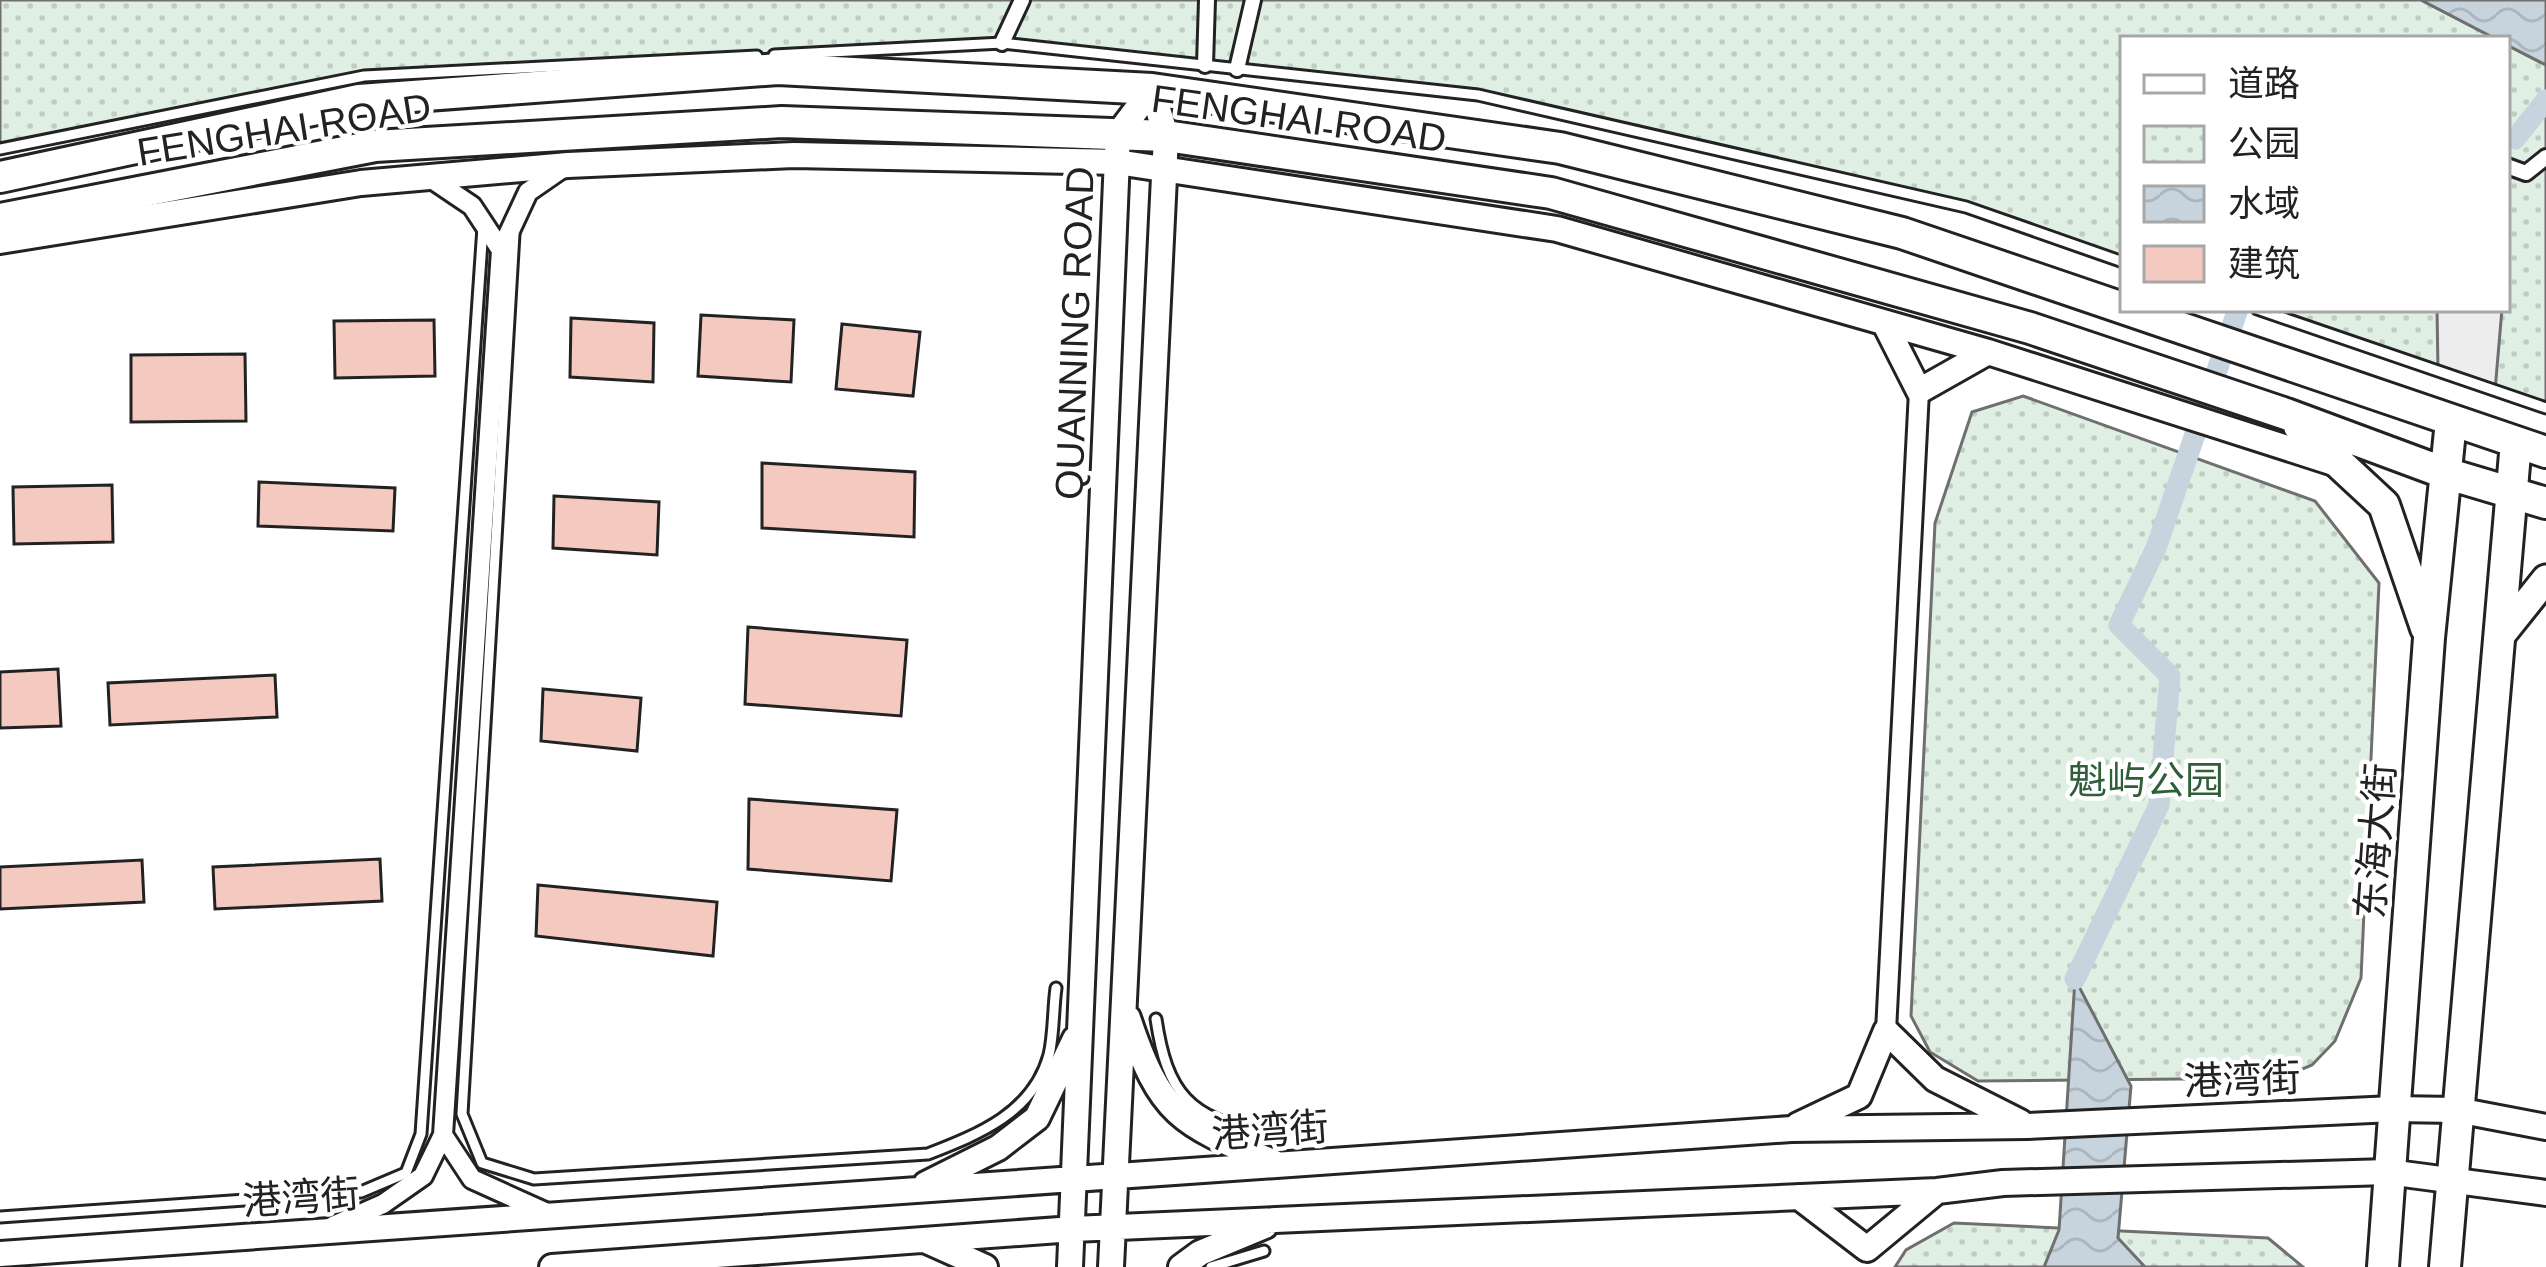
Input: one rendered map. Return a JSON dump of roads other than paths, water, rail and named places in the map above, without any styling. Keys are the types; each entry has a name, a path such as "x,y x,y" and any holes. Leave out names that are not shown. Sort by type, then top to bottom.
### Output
{"main road":[{"name":"FENGHAI ROAD","path":"0,177 359,100 778,69 1152,89 1560,148 1902,233 2120,308"},
{"name":"FENGHAI ROAD","path":"0,218 375,146 782,122 1118,148 1166,136 1551,193 2030,328 2445,473 2546,503"},
{"name":"FENGHAI ROAD","path":"2133,312 2546,452"},
{"path":"2286,414 2384,505 2429,638"},
{"name":"东海大街","path":"2383,1267 2429,638 2452,421"},
{"path":"2445,1267 2516,442"},
{"path":"2498,639 2546,579"}],"street":[{"path":"1002,43 1022,0"},
{"path":"1205,65 1207,0"},
{"path":"1238,68 1253,0"},
{"name":"QUANNING ROAD","path":"1111,1267 1165,170 1166,136 1152,89"},
{"name":"QUANNING ROAD","path":"1070,1267 1118,148 1152,89"},
{"path":"0,241 361,183 568,165 1118,148 1165,170 1557,229 1988,352 2341,465"},
{"path":"2510,167 2526,173 2546,157"},
{"path":"321,1231 383,1204 423,1176 443,1135 501,250 527,192 568,165"},
{"path":"428,177 472,206 501,250"},
{"path":"1791,1129 1859,1096 1886,1031 1919,392 1886,326"},
{"path":"1919,392 1988,352"},
{"path":"1124,1005 1144,1066 1169,1106 1198,1131 1281,1166"},
{"path":"916,1189 998,1148 1037,1118 1081,1026"},
{"path":"1886,1031 1935,1079 2032,1126"},
{"name":"港湾街","path":"0,1254 1791,1129 2032,1126 2393,1109 2457,1110 2546,1126"},
{"path":"443,1135 472,1179 552,1215"},
{"path":"565,1266 1072,1229 1936,1191 2002,1184 2388,1172 2546,1193"},
{"path":"1799,1197 1867,1258 1936,1191"},
{"path":"1181,1267 1200,1252 1280,1220"},
{"path":"925,1240 985,1267"}],"lane":[{"path":"0,149 364,76 1002,43 1478,95 1966,207 2120,261"},
{"path":"0,1217 361,1192 406,1173 421,1134 483,222"},
{"path":"514,222 462,1114 482,1162 534,1179 928,1154 976,1136 1023,1105 1048,1056 1056,988"},
{"path":"2266,312 2546,408"},
{"path":"1156,1019 1162,1062 1184,1099 1225,1125 1264,1132"},
{"path":"1211,1267 1264,1251"}],"water":[{"path":"2421,0 2546,0 2546,65 2510,47 2510,36 2490,36"},
{"path":"2075,979 2131,1086 2118,1238 2145,1267 2044,1267 2059,1230"}],"waterway":[{"path":"2510,137 2515,139 2546,100"},
{"path":"2075,979 2159,805 2170,676 2119,625 2156,548 2237,312"}],"park label":[{"name":"魁屿公园","path":"2146,780"}]}
